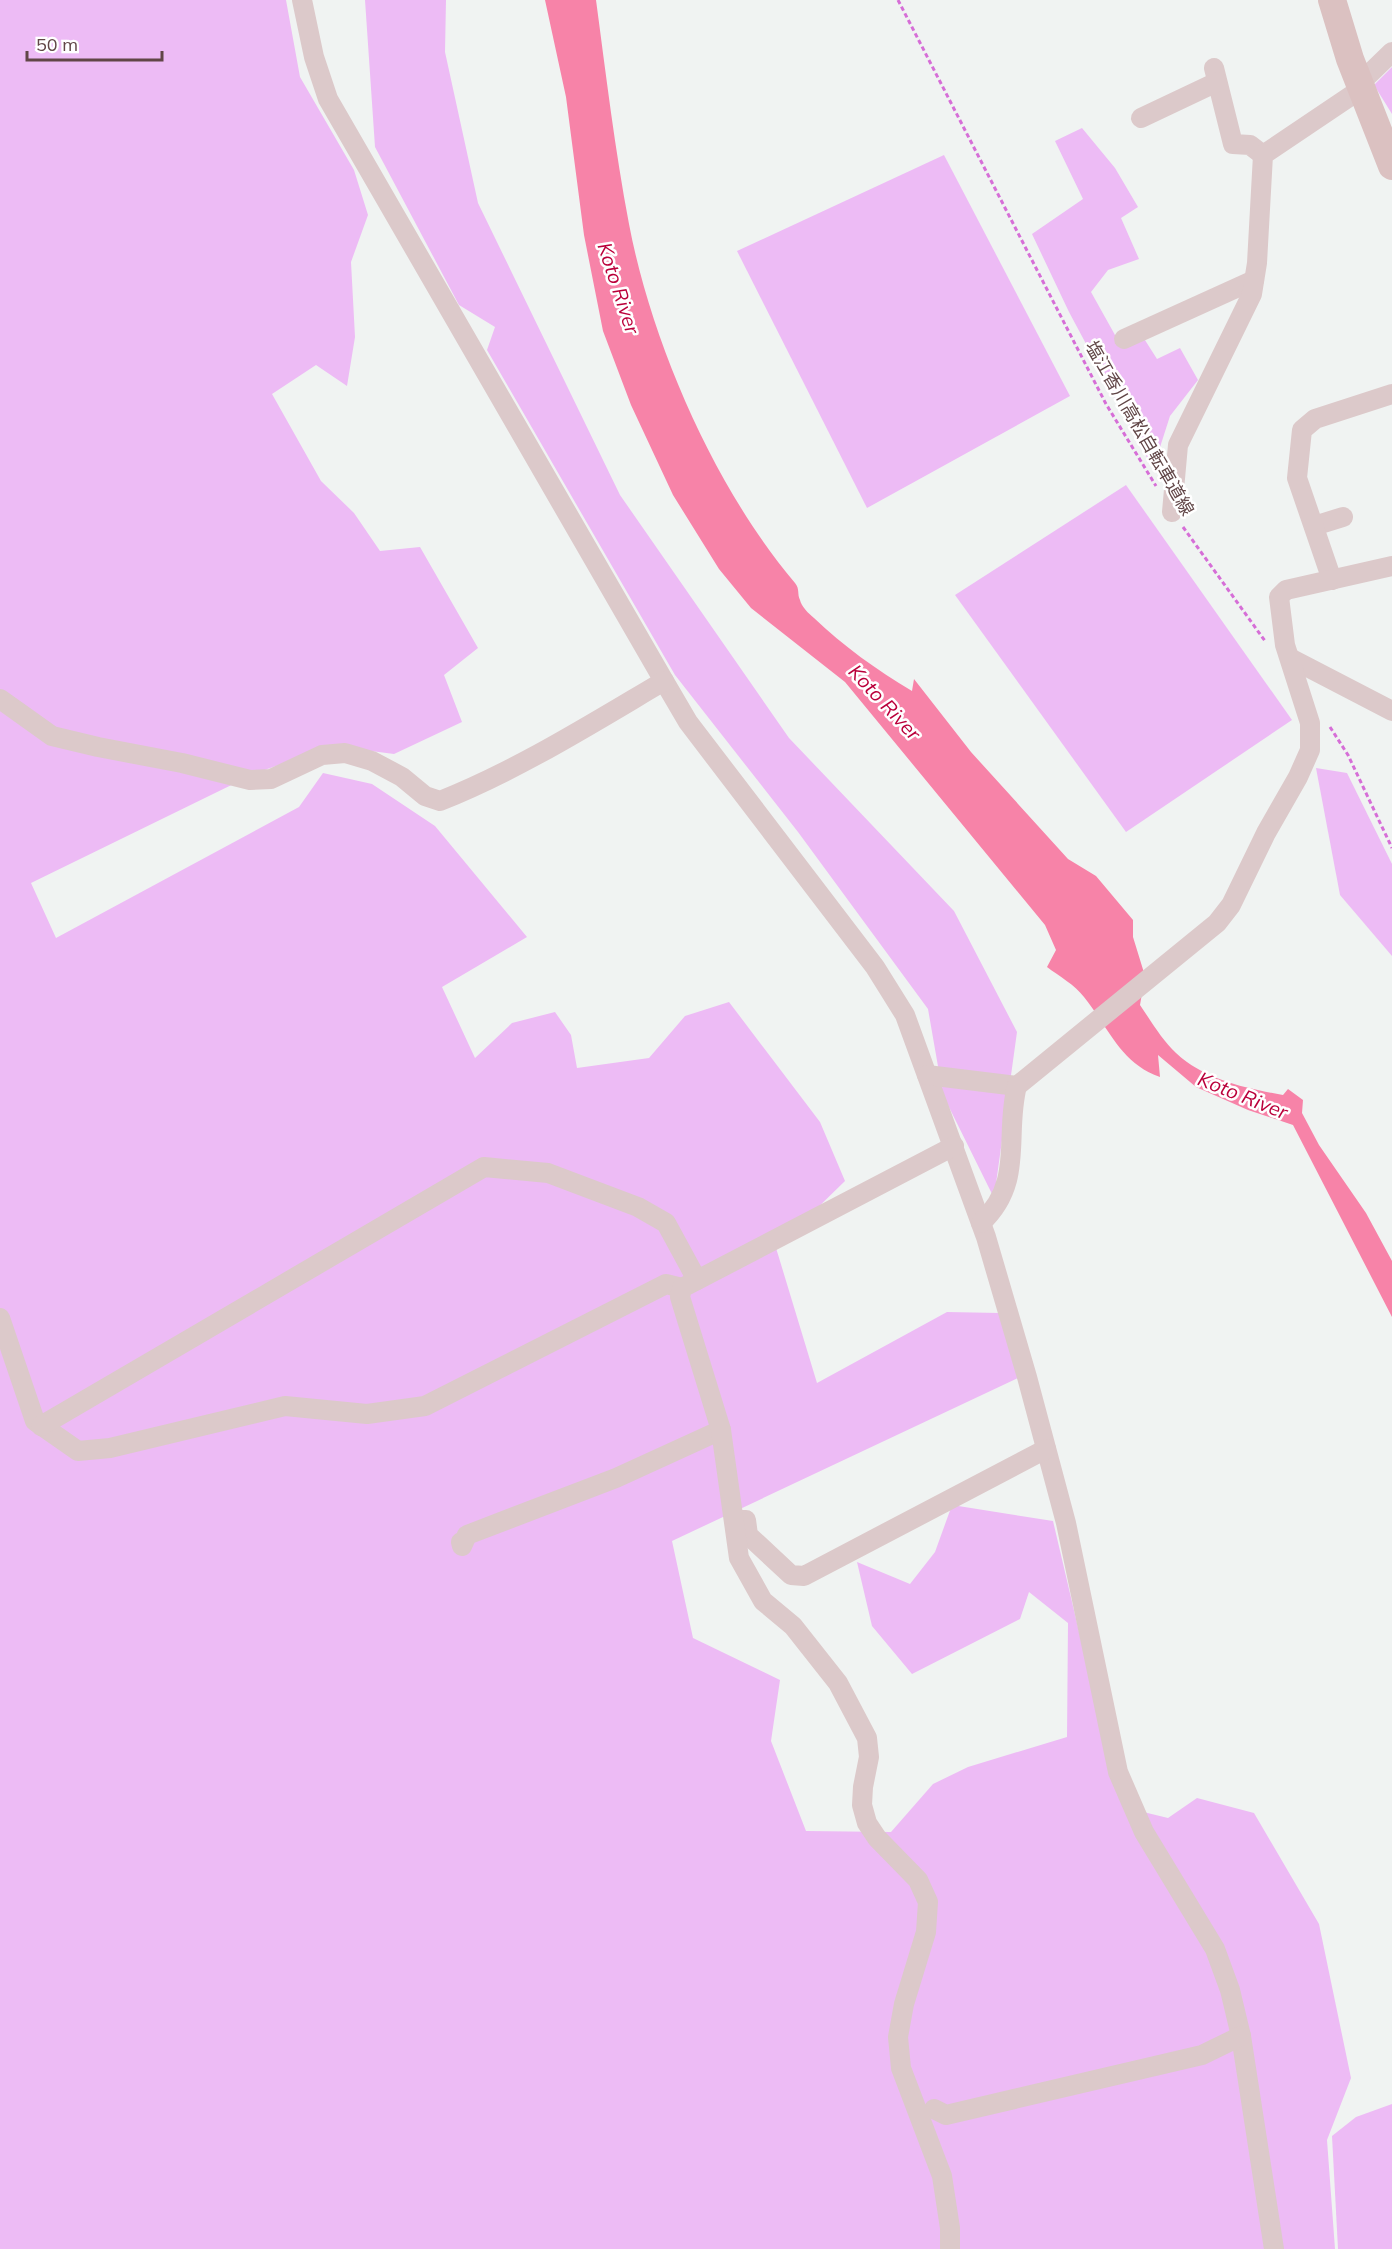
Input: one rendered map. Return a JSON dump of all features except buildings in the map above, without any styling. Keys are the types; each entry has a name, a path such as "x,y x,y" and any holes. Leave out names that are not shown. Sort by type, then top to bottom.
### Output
{"street":[{"path":"302,0 314,57 328,99 688,722 875,967 905,1015 981,1223 1046,1449 1066,1523 1118,1772 1144,1832 1215,1949 1241,2036 1274,2249"},
{"path":"1332,0 1360,86 1392,166"},
{"path":"1263,155 1360,86 1392,52"},
{"path":"1141,118 1216,75 1233,144 1250,145 1263,155"},
{"path":"1172,512 1178,445 1252,294 1263,155"},
{"path":"1124,339 1254,280"},
{"path":"1332,580 1297,478 1294,433 1315,418 1385,390"},
{"path":"1314,526 1343,517"},
{"path":"981,1223 993,1211 1010,1173 1017,1086 1217,923 1231,905 1266,833 1298,777 1310,750 1310,723 1282,628 1280,597 1286,590 1392,566"},
{"path":"1290,658 1392,711"},
{"path":"0,699 52,735 98,747 182,762 250,780 271,779 322,755 345,753 372,761 402,777 425,796 440,801 466,791 572,735 664,681"},
{"path":"927,1075 1017,1086"},
{"path":"950,2249 950,2228 942,2176 902,2068 898,2037 904,2004 926,1932 928,1902 918,1880 878,1838 867,1823 862,1805 869,1757 867,1738 838,1683 793,1626 763,1601 739,1558 721,1430 680,1297 690,1284 954,1146"},
{"path":"41,1426 484,1167 548,1173 638,1207 666,1223 690,1284"},
{"path":"0,1318 35,1421 78,1451 111,1448 285,1406 367,1414 425,1406 666,1284 690,1284"},
{"path":"461,1542 462,1546 467,1535 616,1478 721,1430"},
{"path":"734,1520 746,1520 748,1535 790,1575 804,1576 1046,1449"},
{"path":"934,2109 946,2115 1202,2055 1241,2036"}],"path":[{"name":"塩江香川高松自転車道線","path":"898,0 1107,404 1172,512 1268,645"},
{"path":"1325,720 1348,755 1392,848"}],"shaded area":[{"path":"0,0 286,0 300,77 354,170 368,215 351,262 355,337 347,386 316,365 272,394 321,481 354,513 380,551 420,547 478,648 444,675 462,722 394,754 333,746 256,773 31,883 56,938 299,807 323,773 372,784 435,826 527,937 442,987 475,1058 512,1023 555,1012 571,1035 577,1068 649,1058 685,1016 729,1002 820,1122 845,1181 805,1220 773,1238 817,1383 947,1312 1000,1313 1018,1378 672,1541 693,1638 780,1680 771,1741 806,1831 891,1832 933,1784 968,1767 1067,1737 1068,1623 1029,1592 1020,1619 912,1674 872,1626 857,1562 910,1584 935,1552 952,1505 1053,1521 1112,1772 1127,1808 1168,1818 1197,1798 1254,1813 1319,1924 1351,2078 1327,2140 1335,2249 0,2249"},
{"path":"365,0 446,0 445,52 478,203 620,495 789,738 954,911 1017,1032 994,1198 943,1095 928,1009 798,832 675,675 487,350 495,327 459,305 375,147"},
{"path":"1392,67 1392,114 1374,85"},
{"path":"1082,128 1115,168 1138,207 1121,218 1139,259 1108,270 1091,292 1115,335 1129,345 1143,337 1157,359 1180,348 1198,380 1170,416 1153,469 1069,312 1032,234 1083,199 1055,141"},
{"path":"944,155 1070,396 867,508 737,251"},
{"path":"1126,485 1292,720 1126,832 955,595"},
{"path":"1316,768 1347,773 1392,864 1392,956 1340,895"},
{"path":"1392,2104 1392,2249 1338,2249 1332,2136 1356,2117"}],"water":[{"name":"Koto River","path":"545,0 596,0 629,224 639,270 654,318 691,414 714,460 739,505 766,546 797,585 802,605 849,648 912,691 914,679 971,752 1068,859 1096,876 1133,920 1133,937 1145,976 1140,1005 1176,1053 1200,1070 1226,1082 1283,1095 1288,1089 1303,1100 1302,1113 1319,1145 1366,1213 1392,1261 1392,1317 1293,1125 1248,1110 1196,1087 1158,1055 1160,1077 1146,1071 1125,1054 1080,993 1047,967 1056,950 1045,925 845,682 751,608 719,569 673,495 631,405 603,331 584,235 566,97"}]}
